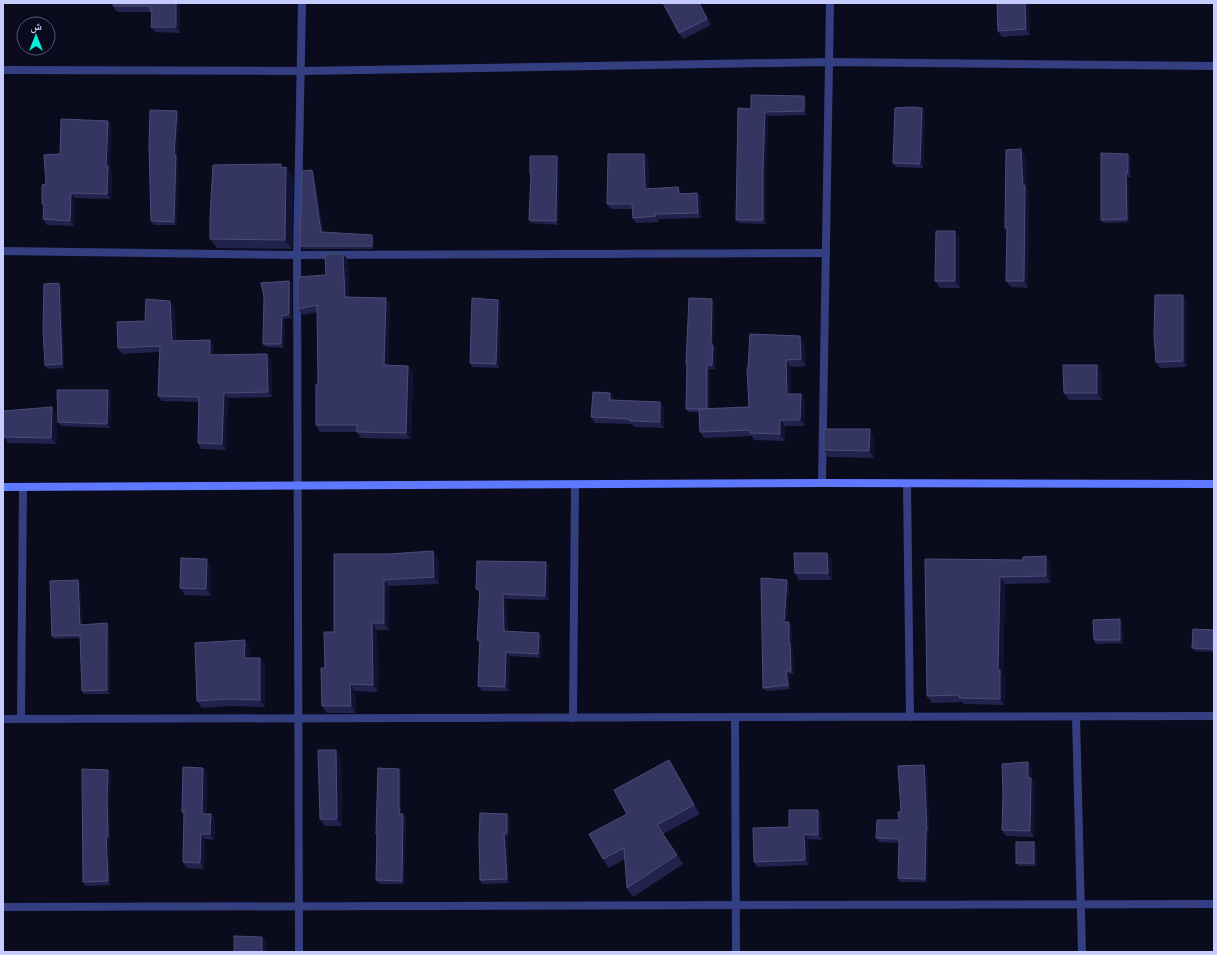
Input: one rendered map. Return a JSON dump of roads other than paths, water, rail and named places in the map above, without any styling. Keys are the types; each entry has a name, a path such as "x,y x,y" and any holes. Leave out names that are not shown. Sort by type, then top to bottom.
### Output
{"street":[{"path":"298,952 297,255 302,71 302,3"},
{"path":"822,484 830,3"},
{"path":"3,70 302,71 828,62 1214,66"},
{"path":"3,252 297,255 826,252"},
{"path":"907,484 910,718"},
{"path":"3,487 1214,484"},
{"path":"573,718 575,485"},
{"path":"21,719 23,487"},
{"path":"3,719 910,718 1214,716"},
{"path":"1076,717 1082,952"},
{"path":"735,718 736,952"},
{"path":"3,907 1214,904"}]}
